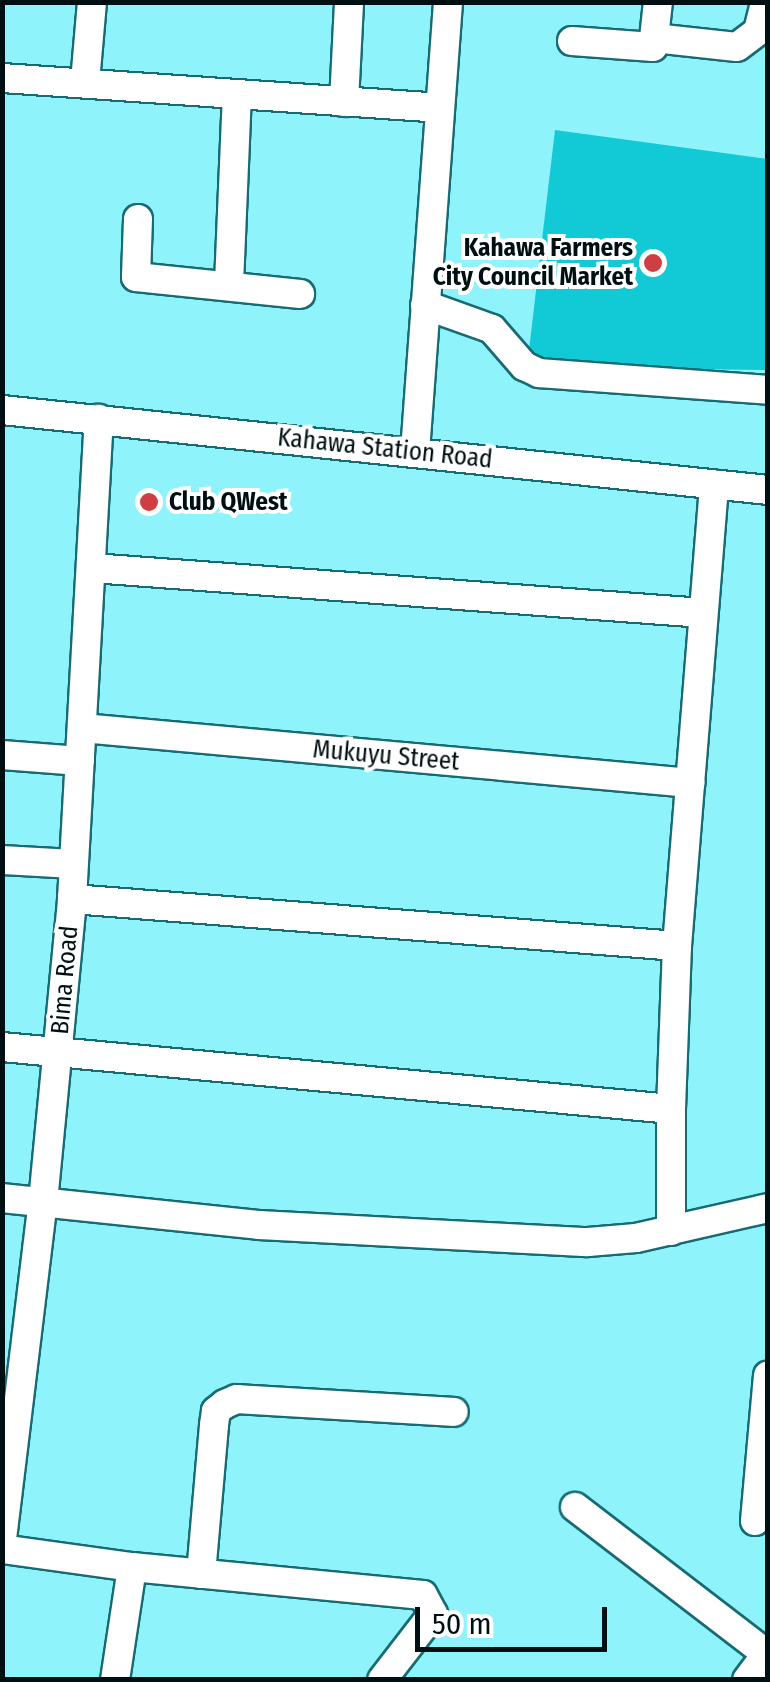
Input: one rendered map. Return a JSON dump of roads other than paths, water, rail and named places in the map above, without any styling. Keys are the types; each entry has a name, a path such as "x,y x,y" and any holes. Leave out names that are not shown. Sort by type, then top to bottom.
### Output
{"street":[{"path":"85,82 92,2"},
{"path":"344,102 349,2"},
{"path":"415,452 448,2"},
{"path":"572,41 653,47 658,2"},
{"path":"654,38 737,47 758,31 765,2"},
{"path":"2,78 438,108"},
{"path":"229,284 237,95"},
{"path":"138,219 136,277 300,294"},
{"path":"425,305 492,329 524,366 540,373 768,390"},
{"name":"Kahawa Station Road","path":"2,410 768,490"},
{"name":"Bima Road","path":"2,1538 59,1051 72,899 99,419"},
{"path":"671,1230 670,1109 676,946 714,484"},
{"path":"92,568 703,613"},
{"name":"Mukuyu Street","path":"82,728 691,783"},
{"path":"2,755 80,761"},
{"path":"2,860 73,864"},
{"path":"72,899 676,946"},
{"path":"2,1047 670,1109"},
{"path":"2,1198 259,1225 588,1242 671,1230 768,1208"},
{"path":"756,1521 768,1376"},
{"path":"202,1574 214,1425 216,1411 226,1404 238,1399 454,1412"},
{"path":"575,1507 767,1654 747,1680"},
{"path":"2,1549 132,1568 423,1594 433,1614 382,1680"},
{"path":"116,1680 132,1568"}],"place":[{"name":"Kahawa Farmers City Council Market","path":"653,263"},
{"name":"Club QWest","path":"149,502"}]}
